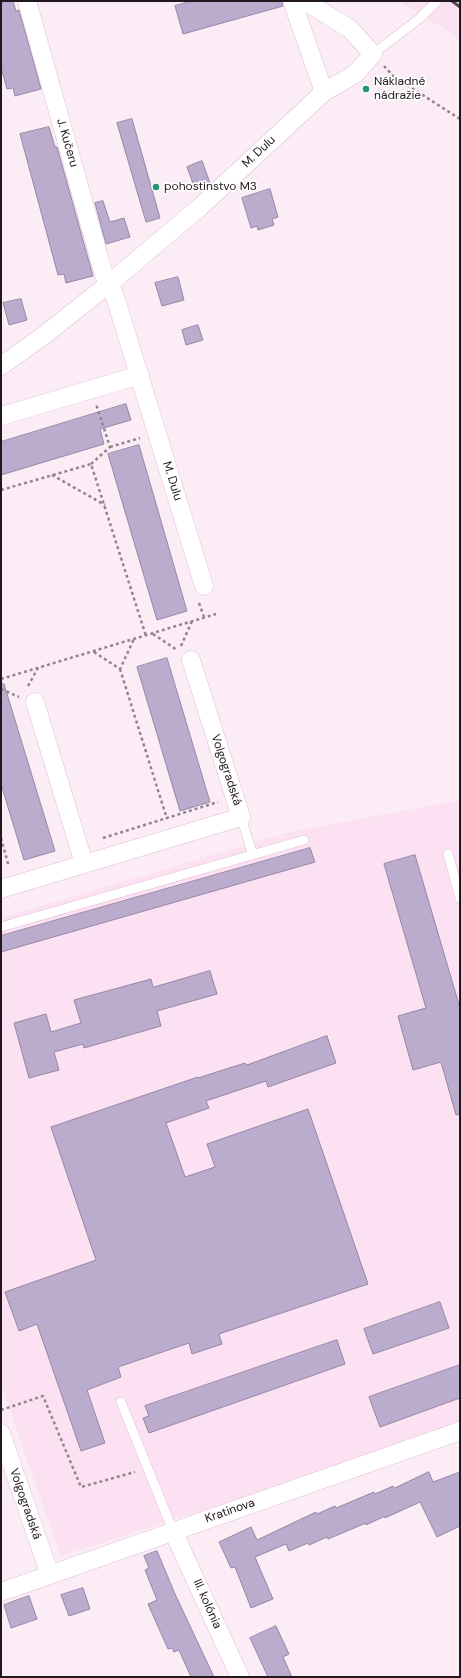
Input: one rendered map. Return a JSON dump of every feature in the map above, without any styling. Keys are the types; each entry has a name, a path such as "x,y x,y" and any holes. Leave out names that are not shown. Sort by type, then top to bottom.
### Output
{"street":[{"name":"J. Kučeru","path":"27,1 104,275 110,284"},
{"path":"292,1 324,92"},
{"path":"305,1 350,29 373,54"},
{"name":"M. Dulu","path":"1,366 43,336 110,284 200,207 324,92 355,74 373,54"},
{"name":"M. Dulu","path":"110,284 140,375 204,586"},
{"path":"1,416 140,375"},
{"name":"Volgogradská","path":"1,889 241,817 191,660"},
{"path":"27,698 84,864"},
{"name":"Kratinova","path":"1,1592 460,1431"},
{"name":"Volgogradská","path":"1,1433 50,1575"},
{"name":"III. kolónia","path":"174,1531 240,1677"}],"lane":[{"path":"373,54 420,18 437,1"},
{"path":"241,817 252,855"},
{"path":"1,927 304,840"},
{"path":"448,854 460,898"},
{"path":"121,1402 174,1531"}],"path":[{"path":"373,54 393,76 460,119"},
{"path":"95,388 95,401 110,446"},
{"path":"1,490 91,464 110,446 158,433"},
{"path":"91,464 146,636"},
{"path":"52,475 105,505"},
{"path":"1,679 216,614"},
{"path":"153,633 178,651 192,621"},
{"path":"120,669 134,639"},
{"path":"93,651 120,669 167,819"},
{"path":"1,689 27,698 39,668"},
{"path":"79,846 221,801 235,798"},
{"path":"1,838 10,867"},
{"path":"5,868 16,865"},
{"path":"1,1410 43,1396 81,1487 147,1468"}],"shaded area":[{"path":"398,1 460,1 460,40 445,29"},
{"path":"460,800 460,1428 60,1556 1,1383 1,918 286,833"}],"building":[{"path":"1,1 13,1 16,11 19,10 41,89 15,96 13,88 7,89 1,67"},
{"path":"192,1 282,1 283,6 183,34 175,6"},
{"path":"132,119 160,218 146,222 117,123"},
{"path":"49,127 55,147 57,147 93,276 66,283 64,274 58,275 20,134"},
{"path":"202,161 210,183 195,189 187,167"},
{"path":"270,189 278,217 272,219 274,225 258,230 257,226 251,228 242,198"},
{"path":"103,201 110,222 124,218 130,237 106,244 95,203"},
{"path":"178,277 184,300 162,306 155,283"},
{"path":"21,299 27,320 9,325 3,303"},
{"path":"198,325 203,340 186,345 182,330"},
{"path":"126,404 131,420 100,429 104,444 1,475 1,442"},
{"path":"139,445 187,611 157,620 108,454"},
{"path":"167,658 210,802 180,811 137,667"},
{"path":"1,684 4,684 55,851 24,860 1,784"},
{"path":"310,848 315,862 1,952 1,936"},
{"path":"415,855 460,1008 460,1114 456,1115 441,1062 413,1070 398,1016 426,1008 384,864"},
{"path":"210,971 217,994 157,1011 161,1026 84,1048 83,1044 54,1052 59,1070 29,1078 14,1023 46,1014 51,1032 81,1023 74,1000 151,979 153,987"},
{"path":"327,1036 336,1063 268,1087 266,1081 206,1101 209,1108 166,1123 185,1177 215,1167 207,1144 308,1109 368,1284 219,1334 222,1344 192,1354 189,1343 118,1367 121,1377 87,1390 105,1443 81,1451 37,1324 19,1331 5,1292 96,1260 51,1127 198,1077 245,1063 246,1065"},
{"path":"440,1302 449,1328 373,1354 364,1329"},
{"path":"337,1340 345,1364 149,1433 143,1418 149,1416 145,1406"},
{"path":"460,1365 460,1398 380,1427 369,1397"},
{"path":"429,1472 433,1482 460,1472 460,1526 437,1537 420,1502 385,1518 385,1516 366,1525 366,1523 328,1539 327,1537 309,1545 308,1543 289,1551 286,1544 255,1557 273,1599 251,1608 235,1567 231,1568 219,1542 251,1527 257,1540 316,1512 317,1514 335,1506 336,1508 374,1492 375,1494 393,1486 394,1488"},
{"path":"157,1551 175,1594 214,1677 191,1677 179,1650 174,1652 172,1648 168,1649 148,1604 157,1600 145,1570 149,1568 144,1556"},
{"path":"83,1588 90,1609 69,1616 61,1595"},
{"path":"29,1596 37,1619 11,1628 4,1605"},
{"path":"276,1626 289,1654 283,1657 292,1677 268,1677 250,1638"}],"railway":[{"path":"452,1 460,7"}],"place":[{"name":"Nákladné nádražie","path":"366,89"},
{"name":"pohostinstvo M3","path":"156,187"}]}
